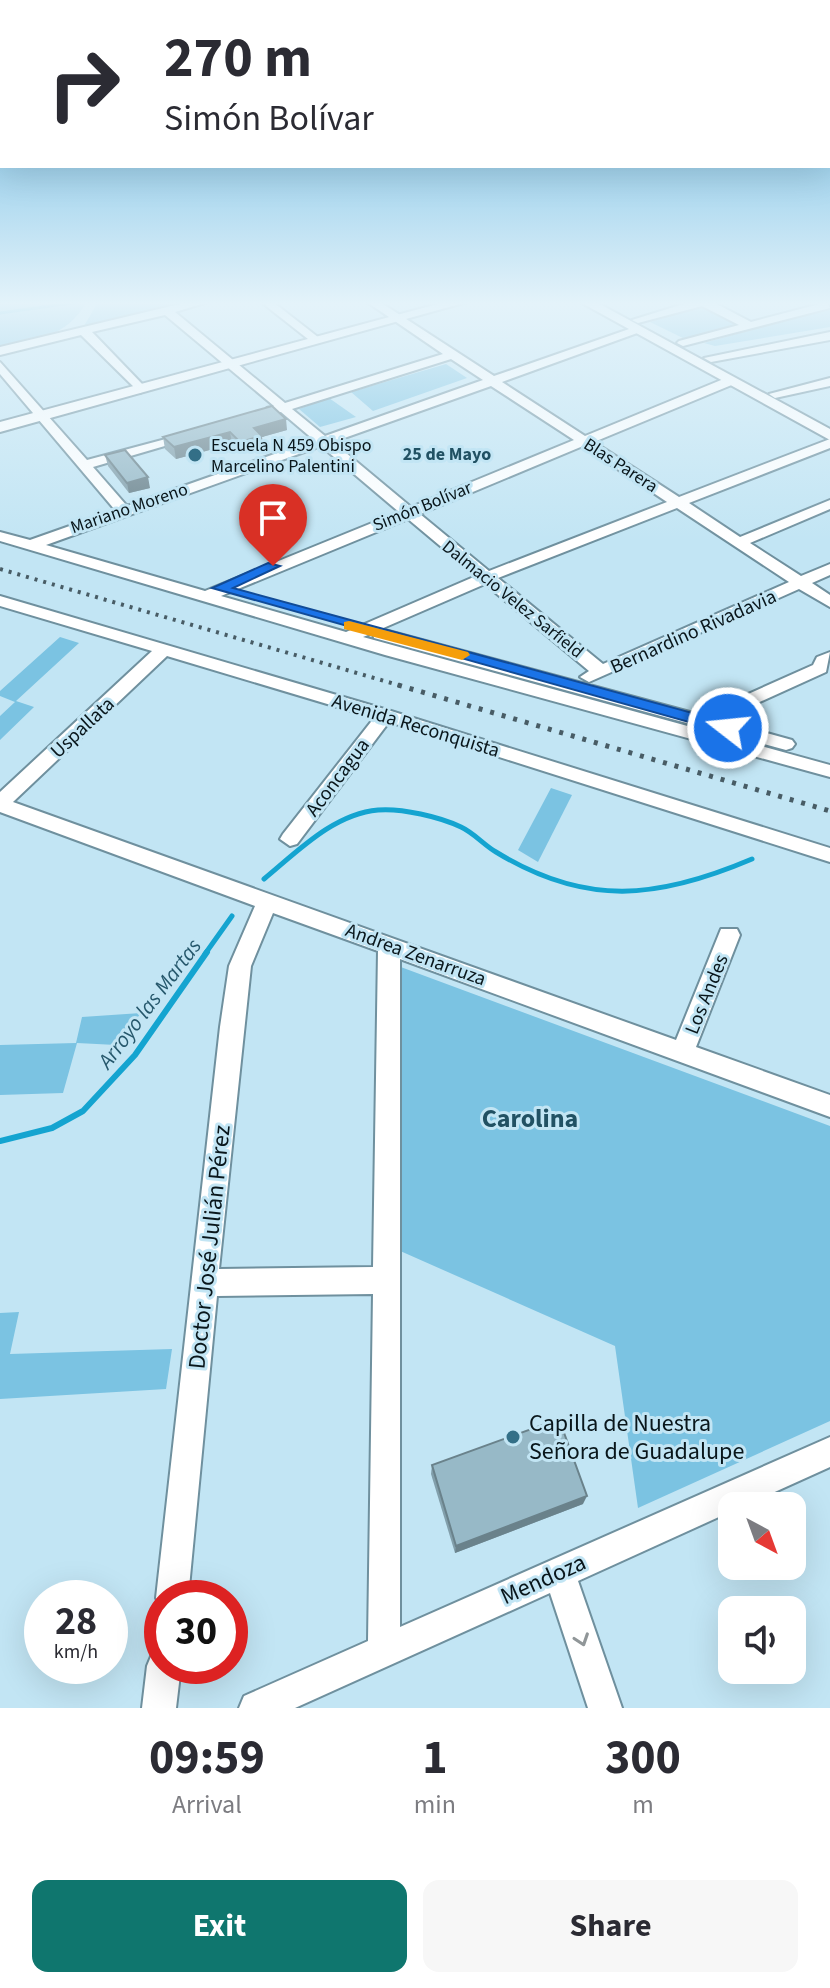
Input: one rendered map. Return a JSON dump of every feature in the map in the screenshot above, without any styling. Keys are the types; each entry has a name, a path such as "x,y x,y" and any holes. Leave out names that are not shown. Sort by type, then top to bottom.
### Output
{"street":[{"path":"14,382 123,511"},
{"path":"133,382 140,389"},
{"path":"0,427 168,382"},
{"name":"Dalmacio Velez Sarfield","path":"251,382 601,672"},
{"path":"251,417 366,382"},
{"name":"Mariano Moreno","path":"31,545 48,536 485,382"},
{"name":"Blas Parera","path":"493,382 830,602"},
{"name":"Simón Bolívar","path":"212,593 728,382"},
{"path":"731,382 830,435"},
{"path":"753,382 830,423"},
{"path":"775,394 830,382"},
{"path":"83,465 206,430"},
{"path":"354,633 487,577 830,443"},
{"path":"738,543 830,504"},
{"path":"0,524 48,536 212,593"},
{"path":"0,536 799,755 830,757"},
{"name":"Bernardino Rivadavia","path":"565,690 830,569"},
{"name":"Avenida Reconquista","path":"0,601 385,715 830,855"},
{"name":"Uspallata","path":"0,804 164,649"},
{"path":"703,721 820,668 823,661 830,657"},
{"path":"565,690 703,721 799,755 830,771"},
{"name":"Aconcagua","path":"290,839 385,715"},
{"name":"Andrea Zenarruza","path":"0,804 830,1106"},
{"name":"Doctor José Julián Pérez","path":"174,1580 240,966 268,901"},
{"name":"Los Andes","path":"683,1052 729,935"},
{"path":"384,1650 389,944"},
{"path":"207,1283 387,1280"},
{"name":"Mendoza","path":"256,1708 830,1452"},
{"path":"559,1572 605,1708"},
{"path":"159,1708 162,1684"}],"shaded area":[{"path":"386,382 456,382 373,411 351,392"},
{"path":"329,398 356,417 320,427 299,409"},
{"path":"60,637 79,643 16,701 34,707 0,740 0,716 15,702 0,696 0,691"},
{"path":"551,788 572,795 538,862 518,850"},
{"path":"398,966 830,1126 830,1421 638,1508 615,1346 398,1250"},
{"path":"141,1013 116,1045 77,1043 63,1093 0,1095 0,1045 76,1043 82,1017"},
{"path":"19,1312 10,1354 172,1349 166,1389 0,1399 0,1313"}],"building":[{"path":"272,406 286,419 254,428 262,436 240,442 230,432 174,447 163,437"},
{"path":"125,450 148,477 127,483 105,455"},
{"name":"Capilla de Nuestra Señora de Guadalupe","path":"559,1419 587,1496 456,1546 432,1465"}],"waterway":[{"name":"Arroyo las Martas","path":"264,879 331,826 378,810 409,812 452,823 529,870 592,889 653,889 685,883 752,859"},
{"name":"Arroyo las Martas","path":"205,954 232,916"},
{"name":"Arroyo las Martas","path":"0,1141 52,1128 83,1111 135,1055 207,952"}],"railway":[{"path":"0,569 405,687"},
{"path":"398,685 830,811"}],"slow traffic":[{"path":"349,626 462,655"}],"place":[{"name":"Escuela N 459 Obispo Marcelino Palentini","path":"195,455"},
{"name":"Capilla de Nuestra Señora de Guadalupe","path":"513,1437"}],"district":[{"name":"25 de Mayo","path":"447,454"},
{"name":"Carolina","path":"530,1118"}],"route":[{"path":"273,566 220,588 728,728"}]}
